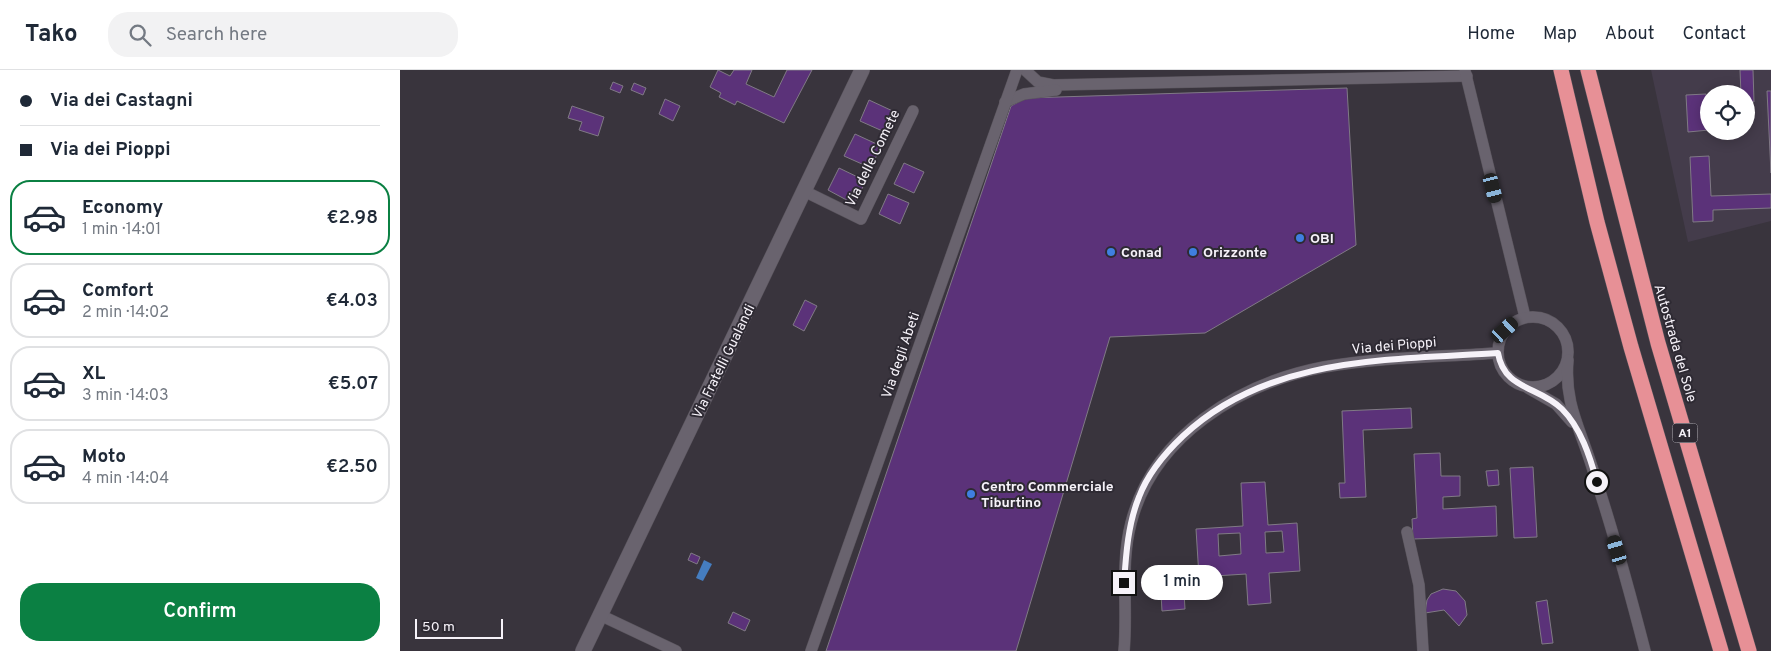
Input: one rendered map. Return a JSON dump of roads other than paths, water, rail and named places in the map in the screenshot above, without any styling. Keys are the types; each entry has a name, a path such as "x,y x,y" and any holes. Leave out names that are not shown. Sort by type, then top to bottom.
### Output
{"highway":[{"name":"A1","path":"1561,70 1631,347 1721,651"},
{"name":"Autostrada del Sole","path":"1588,70 1658,343 1749,651"}],"street":[{"name":"Via Fratelli Gualandi","path":"583,651 862,70"},
{"name":"Via degli Abeti","path":"811,651 1012,84 1020,71"},
{"path":"1020,71 1045,85 1466,73 1525,317"},
{"path":"1020,71 1021,85 1040,92"},
{"path":"1006,102 1024,94 1090,84"},
{"name":"Via delle Comete","path":"804,191 861,219 913,111"},
{"path":"1581,437 1568,417 1556,404 1543,394 1522,385 1504,373 1498,353 1499,341 1505,330 1514,322 1525,317 1544,318 1560,328 1568,343 1567,381 1569,404 1592,466 1645,651"},
{"name":"Via dei Pioppi","path":"1124,651 1126,550 1130,524 1138,498 1162,458 1197,423 1221,407 1260,388 1307,371 1370,361 1498,353"},
{"path":"1522,385 1533,387 1545,385 1555,380 1563,371 1568,360"},
{"path":"1407,532 1419,591 1423,651"},
{"path":"600,615 676,651"}],"water":[{"path":"704,560 712,564 703,581 696,578"}],"place":[{"name":"OBI","path":"1300,238"},
{"name":"Conad","path":"1111,252"},
{"name":"Orizzonte","path":"1193,252"},
{"name":"Centro Commerciale Tiburtino","path":"971,494"}]}
